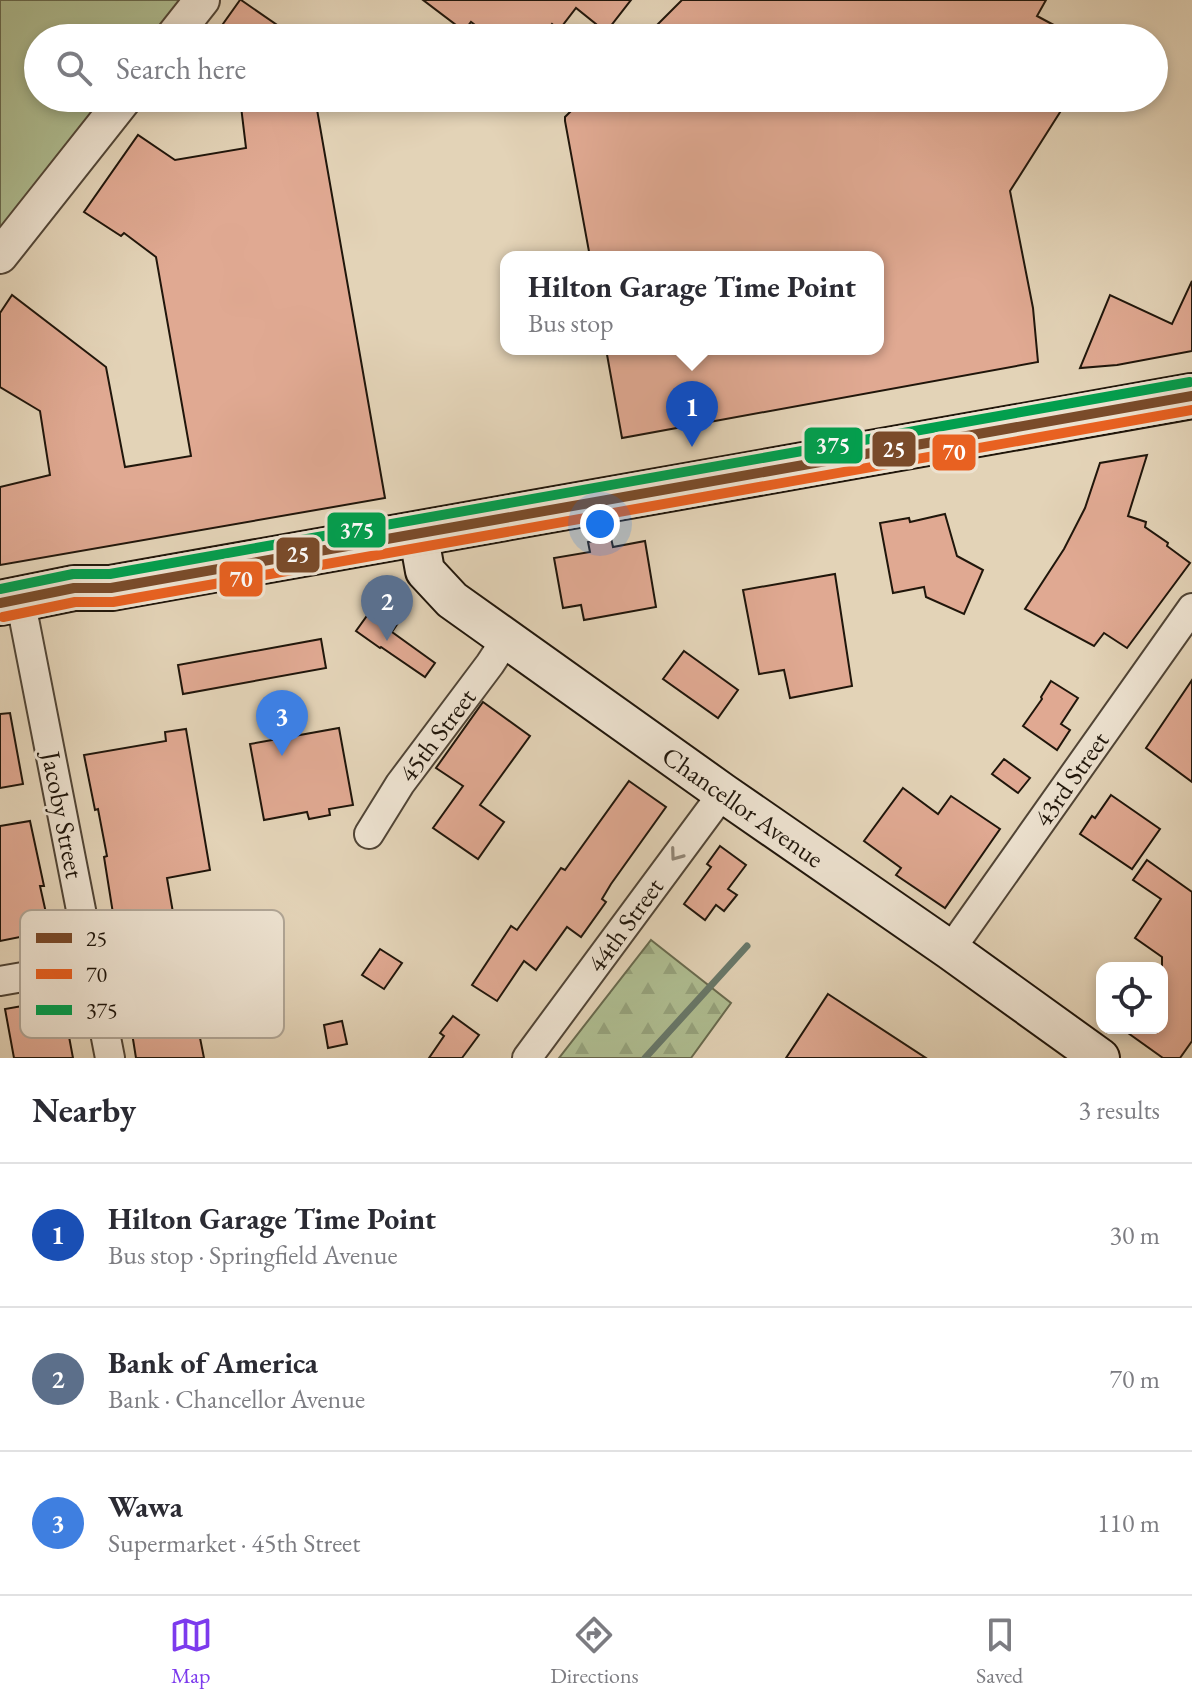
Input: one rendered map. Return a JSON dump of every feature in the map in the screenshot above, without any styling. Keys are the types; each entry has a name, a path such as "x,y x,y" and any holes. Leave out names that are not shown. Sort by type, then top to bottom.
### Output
{"main road":[{"path":"8,616 74,588 111,588 1192,396"},
{"name":"Chancellor Avenue","path":"418,532 425,571 452,600 1100,1058"}],"street":[{"path":"183,24 202,0"},
{"path":"0,256 114,112"},
{"name":"43rd Street","path":"950,950 1192,608"},
{"name":"Jacoby Street","path":"8,616 79,910"},
{"name":"45th Street","path":"369,834 400,784 507,638"},
{"name":"44th Street","path":"527,1058 723,793"},
{"path":"0,981 20,978"},
{"name":"Jacoby Street","path":"106,1038 110,1058"}],"green space":[{"path":"0,0 193,0 175,24 24,24 24,112 107,112 0,251"},
{"path":"651,940 731,1003 691,1058 559,1058"}],"building":[{"path":"241,0 276,24 223,24"},
{"path":"423,0 631,0 612,24 596,24 576,8 564,24 455,24"},
{"path":"682,0 1046,0 1037,16 1052,24 658,24"},
{"path":"242,112 317,112 385,498 0,565 0,487 50,475 40,411 0,387 0,313 12,295 106,367 125,467 191,456 156,257 124,233 121,236 84,212 138,135 175,160 246,148"},
{"path":"570,112 1060,112 1010,191 1033,308 1038,362 622,438 607,355 884,355 884,251 589,251 565,117"},
{"path":"1192,281 1192,351 1117,365 1080,368 1110,295 1172,324"},
{"path":"1147,455 1128,516 1146,522 1145,527 1190,563 1127,648 1104,633 1094,646 1025,609 1064,549 1085,508 1100,463"},
{"path":"945,514 957,556 983,570 964,614 926,597 924,587 893,593 880,523 909,518 910,522"},
{"path":"611,538 613,547 645,541 656,607 584,620 581,605 563,608 554,558 590,552 588,542"},
{"path":"835,574 852,686 790,698 784,670 759,674 743,590"},
{"path":"374,606 398,623 392,632 435,663 425,677 356,631"},
{"path":"321,639 326,668 183,694 178,665"},
{"path":"684,651 738,690 718,718 663,679"},
{"path":"1192,680 1192,782 1146,748"},
{"path":"1051,681 1078,698 1061,724 1070,730 1057,750 1023,726"},
{"path":"483,702 530,736 480,805 504,822 478,859 433,828 463,786 436,768"},
{"path":"10,713 23,784 0,788 0,714"},
{"path":"339,728 353,805 329,809 330,815 309,819 307,812 264,820 250,744"},
{"path":"186,729 210,870 167,878 173,910 112,910 104,857 107,856 84,755 166,741 165,732"},
{"path":"1004,759 1030,778 1018,793 992,774"},
{"path":"629,781 666,807 611,884 602,899 606,902 581,937 567,927 536,970 524,961 497,1001 472,985 511,926 517,930"},
{"path":"903,788 938,814 951,796 1000,829 945,908 896,875 901,868 864,841"},
{"path":"1111,795 1160,829 1132,869 1080,834"},
{"path":"30,821 44,886 40,886 45,910 20,910 20,937 0,941 0,826"},
{"path":"720,846 746,865 728,889 737,895 724,911 716,905 705,920 684,904 711,867 707,864"},
{"path":"1147,860 1192,892 1192,1041 1180,1058 1163,1058 1129,1034 1168,1034 1168,962 1162,962 1162,957 1135,938 1161,899 1133,880"},
{"path":"380,949 402,963 384,989 362,975"},
{"path":"828,994 926,1058 786,1058"},
{"path":"20,1006 20,1038 69,1038 73,1058 14,1058 5,1009"},
{"path":"453,1016 479,1035 462,1058 429,1058 444,1036 440,1033"},
{"path":"342,1021 347,1044 328,1048 324,1025"},
{"path":"133,1038 200,1038 204,1058 136,1058"}],"waterway":[{"path":"645,1058 747,946"}],"transit line":[{"name":"375","path":"0,589 73,574 110,574 1190,382"},
{"name":"25","path":"0,603 74,588 111,588 1192,396"},
{"name":"70","path":"3,617 75,602 113,602 1192,410"}],"place":[{"name":"Hilton Garage Time Point","path":"692,447"},
{"name":"Bank of America","path":"387,641"},
{"name":"Wawa","path":"282,756"}]}
